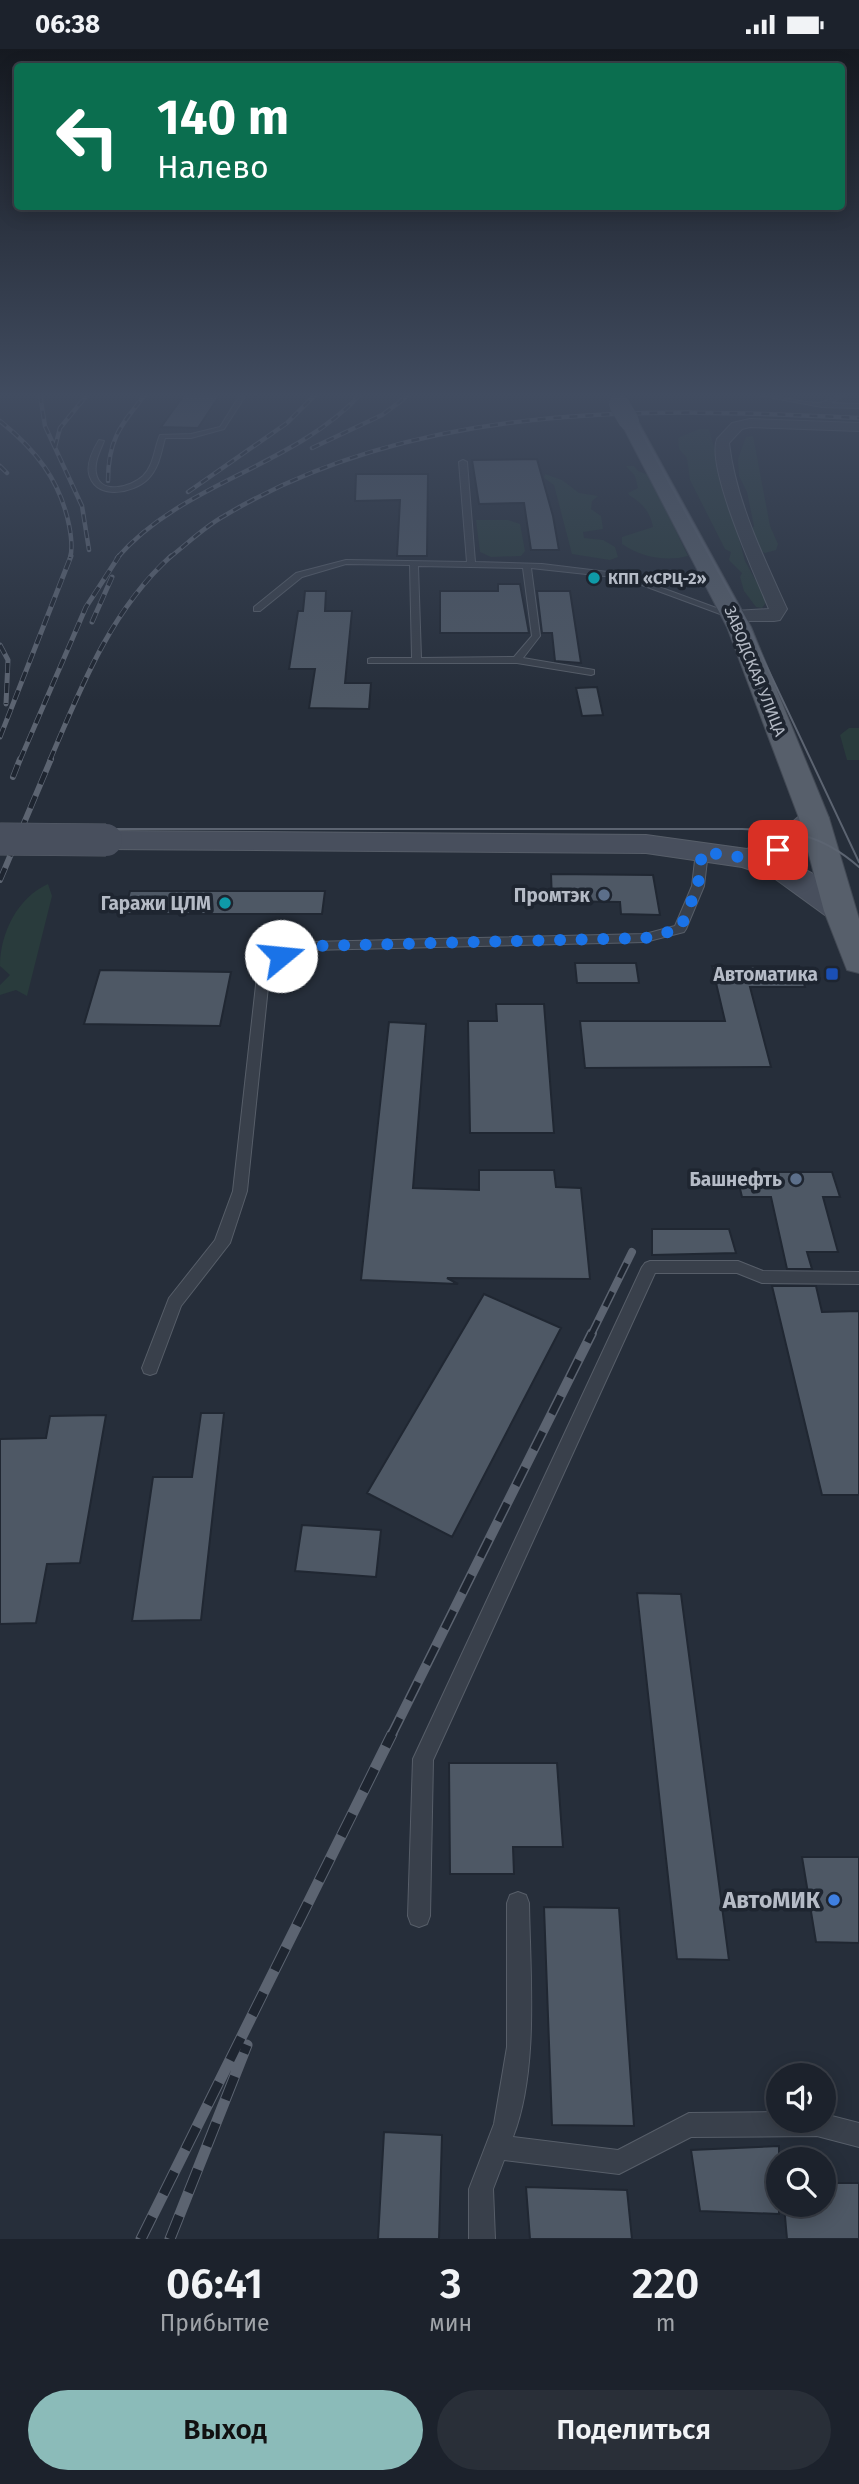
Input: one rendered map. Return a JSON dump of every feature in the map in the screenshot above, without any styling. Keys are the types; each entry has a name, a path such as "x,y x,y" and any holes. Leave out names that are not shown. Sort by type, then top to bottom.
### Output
{"main road":[{"name":"ЗАВОДСКАЯ УЛИЦА","path":"670,497 734,616 814,818 840,911 859,962"}],"street":[{"path":"734,497 743,528 778,609 774,615 734,616"},
{"path":"747,858 778,850 800,837 814,818"},
{"path":"0,839 646,844 747,858 785,871 815,890 840,911"}],"lane":[{"path":"466,497 471,564"},
{"path":"257,609 299,575 346,562 527,566 624,576 734,616"},
{"path":"414,563 417,660"},
{"path":"517,660 536,636 527,566"},
{"path":"371,660 517,660 591,672"},
{"path":"150,1367 175,1303 222,1243 240,1191 263,976 281,956 310,946 645,938 680,929 698,885 702,852"},
{"path":"419,1916 423,1759 650,1267 738,1267 762,1277 859,1277"},
{"path":"482,2239 481,2189 506,2124 519,2047 518,1903"},
{"path":"497,2147 619,2162 689,2125 817,2124 859,2135"}],"shaded area":[{"path":"557,497 597,497 592,501 591,509 601,516 603,529 583,532 584,538 603,540 615,547 618,557 610,560 572,554"},
{"path":"632,497 660,497 688,556 654,557 622,544 622,537 653,527 650,516"},
{"path":"699,497 728,497 745,561 767,601 762,608 756,607 744,591 740,577 742,573 729,560 731,552 725,549"},
{"path":"748,497 765,497 770,526 778,544 776,550 765,553 757,551 750,532 754,526"},
{"path":"476,520 508,520 520,524 525,551 521,556 491,557 480,552"},
{"path":"849,728 859,728 859,760 847,760 840,735"},
{"path":"48,884 52,896 27,996 16,990 0,995 0,985 10,975 0,966 7,929 28,898"}],"building":[{"path":"355,497 428,497 427,556 397,556 400,500 355,501"},
{"path":"478,497 548,497 559,550 531,550 524,503 479,504"},
{"path":"498,584 520,584 529,633 440,633 440,591 498,591"},
{"path":"305,591 326,591 325,611 352,611 345,683 371,683 369,709 309,708 315,669 289,669 298,611 303,611"},
{"path":"537,591 570,591 581,663 555,661 552,633 542,633"},
{"path":"597,687 603,715 582,716 576,688"},
{"name":"Промтэк","path":"551,874 653,875 660,915 621,914 620,902 552,901"},
{"name":"Гаражи ЦЛМ","path":"130,891 325,891 322,914 124,914"},
{"path":"575,963 636,963 639,983 577,983"},
{"path":"712,966 799,966 805,987 750,987 771,1067 585,1068 580,1021 725,1021"},
{"path":"100,970 231,972 220,1026 84,1024"},
{"path":"496,1004 544,1004 554,1133 470,1133 468,1021 497,1021"},
{"path":"389,1022 426,1024 413,1188 479,1190 479,1170 554,1170 556,1187 581,1188 590,1279 447,1278 458,1284 361,1280"},
{"path":"736,1172 832,1172 840,1197 823,1197 838,1252 807,1252 812,1269 787,1269 771,1197 742,1197"},
{"path":"652,1229 729,1229 736,1253 652,1255"},
{"path":"772,1286 816,1286 822,1312 859,1311 859,1495 822,1495"},
{"path":"484,1294 561,1328 452,1537 367,1493"},
{"path":"201,1413 224,1413 201,1620 132,1621 153,1477 192,1477"},
{"path":"106,1415 80,1563 47,1564 36,1623 0,1624 0,1439 46,1438 50,1416"},
{"path":"302,1525 381,1530 376,1577 295,1571"},
{"path":"637,1593 681,1594 729,1960 677,1959"},
{"path":"449,1763 557,1763 563,1847 513,1847 514,1874 450,1874"},
{"name":"АвтоМИК","path":"802,1857 859,1857 859,1943 816,1942"},
{"path":"544,1907 619,1908 634,2126 552,2125"},
{"path":"384,2132 442,2135 439,2239 378,2239"},
{"path":"779,2146 766,2147 766,2214 700,2211 691,2150"},
{"path":"836,2183 859,2183 859,2239 787,2239 785,2217 836,2217"},
{"path":"526,2187 627,2190 632,2239 530,2239"}],"tram line":[{"path":"677,497 743,616 859,862"},
{"path":"0,829 742,829 805,836 831,847 859,867"}],"railway":[{"path":"60,497 69,525 72,546 70,558"},
{"path":"78,497 82,506 89,550"},
{"path":"119,556 144,532 196,497"},
{"path":"169,558 217,520 261,497"},
{"path":"0,737 71,556"},
{"path":"20,760 86,607 119,556"},
{"path":"50,760 86,678 115,625 131,600 169,558"},
{"path":"92,622 112,577"},
{"path":"0,645 8,660 6,704"},
{"path":"13,777 20,759"},
{"path":"0,880 51,759"},
{"path":"591,1335 632,1252"},
{"path":"391,1736 592,1333"},
{"path":"141,2239 392,1734"},
{"path":"170,2239 247,2045"}],"place":[{"name":"КПП «СРЦ-2»","path":"594,578"},
{"name":"Промтэк","path":"604,895"},
{"name":"Гаражи ЦЛМ","path":"225,903"},
{"name":"Автоматика","path":"832,974"},
{"name":"Башнефть","path":"796,1179"},
{"name":"АвтоМИК","path":"834,1900"}],"route":[{"path":"281,956 310,946 645,938 680,929 698,885 702,852 747,858 778,850"}]}
